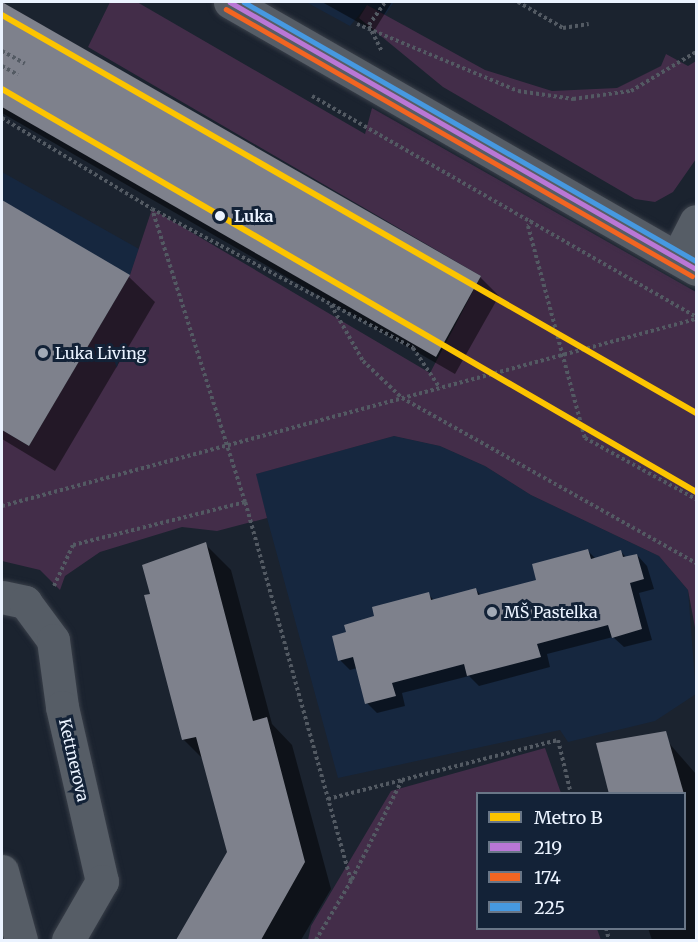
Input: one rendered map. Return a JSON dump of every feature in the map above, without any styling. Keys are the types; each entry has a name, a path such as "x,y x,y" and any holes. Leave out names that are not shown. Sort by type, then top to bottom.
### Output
{"street":[{"path":"230,2 687,262 696,221"},
{"name":"Kettnerova","path":"2,597 25,602 40,616 53,640 62,707 102,881 68,940"},
{"path":"2,871 21,940"}],"path":[{"path":"369,25 385,2"},
{"path":"518,2 563,28 589,24"},
{"path":"357,24 369,25 518,91 573,99 631,91 696,52"},
{"path":"369,25 384,48 381,53"},
{"path":"2,51 25,64"},
{"path":"2,66 18,75"},
{"path":"312,96 696,318"},
{"path":"2,118 152,209 413,348 440,388"},
{"path":"152,209 224,449 244,502 351,881"},
{"path":"528,226 585,438 696,499"},
{"path":"330,304 363,361 402,398 696,563"},
{"path":"2,506 224,449 696,318"},
{"path":"40,616 73,545 244,502"},
{"path":"328,799 558,740 571,792"},
{"path":"316,940 351,881 402,780"}],"shaded area":[{"path":"110,2 137,2 365,134 372,108 696,292 696,633 688,590 659,556 531,495 485,466 440,446 394,436 256,474 267,518 217,531 182,527 100,552 65,576 60,590 40,570 2,561 2,430 29,446 130,275 152,209 430,373 481,276 88,47"},
{"path":"306,2 394,2 385,15 367,5 350,26"},
{"path":"367,5 485,70 552,91 617,88 661,66 666,54 688,66 696,61 696,159 673,192 655,202 635,199 443,87 359,18"},
{"name":"Luka Living","path":"2,172 139,249 130,275 29,446 2,430"},
{"name":"MŠ Pastelka","path":"394,436 440,446 485,466 531,495 659,556 688,590 696,694 655,721 568,742 560,730 338,778 255,474"},
{"path":"545,748 561,792 476,792 476,930 597,930 601,940 308,940 311,926 391,791"}],"building":[{"name":"Luka","path":"2,2 481,276 436,357 2,107"},
{"name":"Luka Living","path":"2,200 130,275 29,446 2,430"},
{"path":"206,542 253,721 267,717 305,862 261,940 176,940 227,852 196,737 182,740 144,595 150,594 142,565"},
{"name":"MŠ Pastelka","path":"588,549 591,559 621,550 623,557 637,554 644,579 630,583 642,629 612,638 608,625 537,644 541,657 467,676 464,664 392,683 396,696 365,704 353,657 338,661 332,636 346,632 344,625 374,616 372,607 429,592 431,600 476,588 478,595 536,580 532,564"},
{"path":"666,731 683,792 608,792 596,743"}],"metro line":[{"name":"B","path":"2,15 696,413"},
{"name":"B","path":"2,89 696,492"}],"transit line":[{"name":"219","path":"230,2 696,269"},
{"name":"225","path":"244,2 696,261"},
{"name":"174","path":"226,9 692,276"}],"place":[{"name":"Luka","path":"220,216"},
{"name":"Luka Living","path":"43,353"},
{"name":"MŠ Pastelka","path":"492,612"}]}
